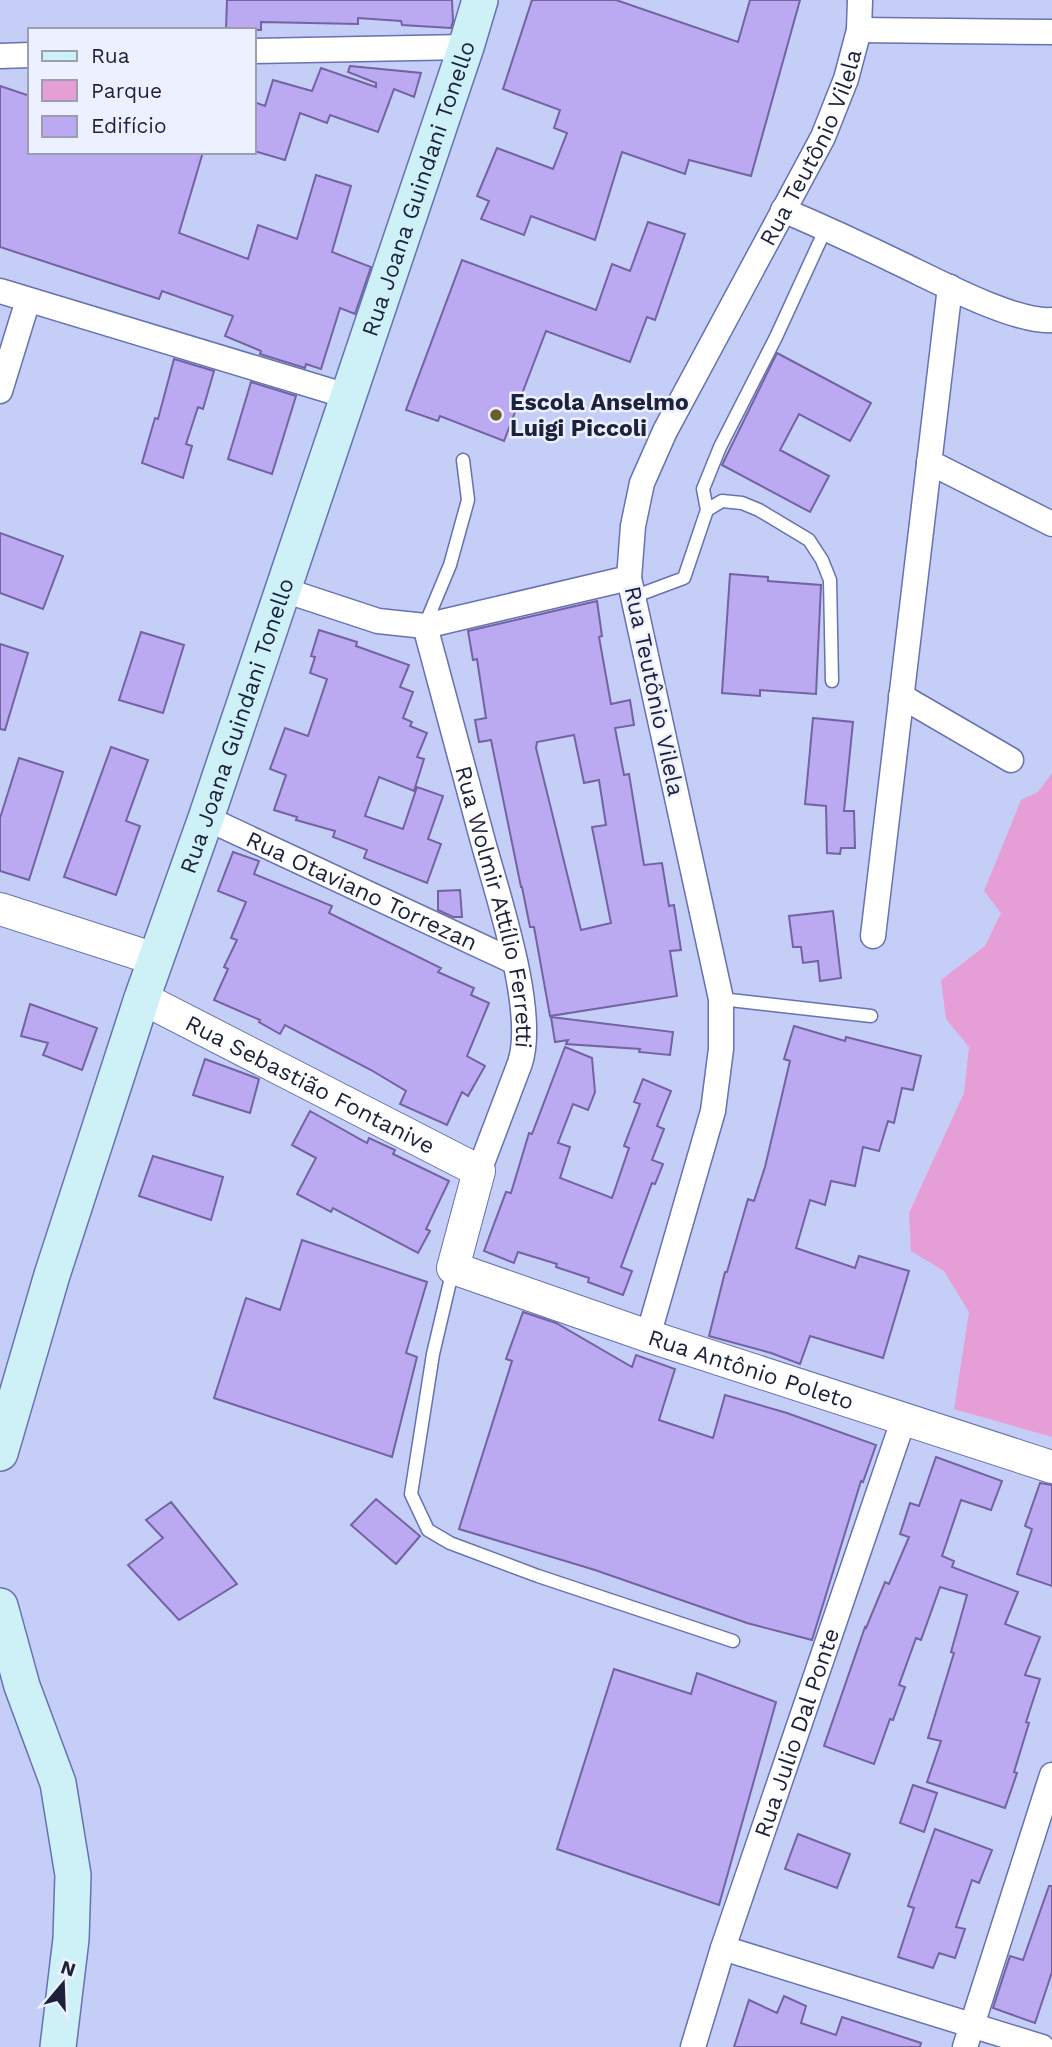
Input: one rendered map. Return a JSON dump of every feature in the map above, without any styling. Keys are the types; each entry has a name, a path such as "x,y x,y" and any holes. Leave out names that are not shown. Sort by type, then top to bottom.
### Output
{"main road":[{"name":"Rua Joana Guindani Tonello","path":"0,1453 52,1275 155,958 284,590 480,0"},
{"path":"0,1606 22,1686 58,1783 73,1875 71,1939 58,2047"}],"street":[{"name":"Rua Teutônio Vilela","path":"648,1336 713,1111 721,1049 721,999 631,587 633,526 642,483 665,431 823,137 846,79 859,30 860,0"},
{"path":"859,30 1052,32"},
{"path":"256,51 466,47"},
{"path":"0,56 28,55"},
{"path":"783,210 1013,314 1041,321 1052,320"},
{"path":"873,936 950,287"},
{"path":"0,291 347,396"},
{"path":"0,391 28,300"},
{"path":"929,462 1052,524"},
{"path":"284,590 378,621 395,625 425,626 631,587"},
{"name":"Rua Wolmir Attílio Ferretti","path":"425,626 516,962 525,1029 525,1048 479,1171 453,1268"},
{"path":"901,696 1011,760"},
{"name":"Rua Otaviano Torrezan","path":"206,818 516,962"},
{"path":"0,909 155,958"},
{"name":"Rua Sebastião Fontanive","path":"142,998 479,1171"},
{"name":"Rua Antônio Poleto","path":"453,1268 903,1421 1052,1467"},
{"name":"Rua Julio Dal Ponte","path":"693,2047 723,1948 903,1421"},
{"path":"968,2036 1052,1775"},
{"path":"723,1948 968,2036 1042,2047"}],"lane":[{"path":"631,587 684,578 707,510 703,489 720,447 776,337 826,228"},
{"path":"425,626 450,565 468,500 463,460"},
{"path":"707,510 722,501 742,503 760,510 809,540 822,559 830,580 832,681"},
{"path":"721,999 871,1016"},
{"path":"453,1268 433,1354 411,1494 428,1530 450,1543 537,1576 733,1641"}],"green space":[{"path":"1052,773 1052,1437 954,1409 969,1312 944,1271 911,1251 909,1213 964,1093 969,1047 946,1019 941,980 985,946 1001,913 984,891 1021,800 1038,792"}],"building":[{"path":"227,0 452,0 451,28 402,25 401,21 358,18 358,24 261,22 261,30 226,28"},
{"path":"532,0 616,0 738,42 750,0 800,0 751,176 689,160 685,174 622,152 595,240 531,216 524,235 481,219 489,201 477,196 497,148 553,169 567,133 554,128 560,110 503,89"},
{"path":"350,66 421,73 414,97 394,89 378,132 330,115 327,123 300,113 285,160 256,152 256,103 265,106 273,80 312,91 321,68 376,87 376,83 348,72"},
{"path":"0,86 28,95 28,154 202,154 179,233 248,259 258,225 297,239 316,175 351,186 332,252 371,267 355,314 340,308 321,369 306,364 305,368 260,354 261,351 225,336 233,316 162,291 159,299 0,247"},
{"path":"648,222 685,234 655,320 647,317 630,362 546,331 504,441 440,416 438,421 406,410 462,260 596,310 612,264 630,271"},
{"path":"777,353 871,403 850,441 799,414 780,450 829,476 810,512 722,465"},
{"path":"174,359 214,371 203,409 198,407 186,444 192,446 183,478 142,463 155,418 158,419"},
{"path":"251,382 296,396 272,474 228,459"},
{"path":"0,533 63,556 43,609 0,593"},
{"path":"730,574 768,577 768,581 821,585 816,694 760,690 760,696 722,693"},
{"path":"597,601 602,636 599,637 611,704 630,700 634,725 615,728 624,775 629,774 644,865 662,863 669,906 674,905 681,950 670,951 677,996 550,1016 534,927 530,927 491,740 479,742 475,720 486,718 477,659 473,660 468,631","holes":["574,735 584,783 599,780 606,825 592,827 611,923 581,930 536,748 537,742"]},
{"path":"319,630 357,642 356,646 409,665 400,687 413,692 403,718 412,722 410,726 427,733 417,757 424,759 414,791 379,777 365,816 403,829 417,787 443,796 428,839 441,844 427,883 364,858 367,850 333,837 335,831 296,820 297,817 274,810 286,775 270,769 285,728 308,736 327,679 310,673 315,657 311,656"},
{"path":"141,632 184,645 163,713 119,700"},
{"path":"0,644 28,653 5,730 0,729"},
{"path":"813,718 853,722 844,811 854,811 855,848 841,848 840,854 827,853 826,806 805,804"},
{"path":"111,747 148,760 126,821 140,826 116,895 64,877"},
{"path":"19,758 63,772 29,880 0,871 0,818"},
{"path":"233,852 259,861 254,874 332,906 329,913 441,968 438,972 474,988 471,995 489,1003 467,1056 485,1066 468,1096 462,1092 447,1125 400,1104 406,1091 371,1070 285,1025 280,1034 259,1022 260,1020 214,1000 228,969 224,967 237,940 231,938 246,902 218,891"},
{"path":"460,890 462,917 453,917 438,910 438,891"},
{"path":"833,911 841,978 820,981 818,961 803,963 801,947 793,947 789,916"},
{"path":"30,1004 97,1028 82,1070 43,1055 48,1043 21,1036"},
{"path":"551,1017 673,1032 670,1055 639,1052 640,1049 566,1044 568,1040 555,1042"},
{"path":"794,1026 845,1041 846,1037 921,1056 913,1090 902,1088 894,1123 888,1121 879,1151 863,1147 855,1186 831,1181 825,1205 810,1200 796,1248 855,1268 859,1256 909,1271 883,1358 810,1336 800,1364 709,1336 725,1272 748,1199 754,1201 765,1167 790,1061 784,1059"},
{"path":"565,1047 592,1058 595,1092 588,1110 573,1104 558,1143 570,1147 560,1178 612,1198 629,1148 624,1146 640,1104 634,1102 643,1079 671,1091 657,1126 664,1129 652,1160 663,1164 655,1184 652,1183 621,1267 632,1271 623,1295 588,1282 589,1278 556,1267 557,1264 518,1252 514,1263 484,1251 506,1192 511,1193 529,1133 532,1134"},
{"path":"205,1059 259,1079 250,1113 193,1095"},
{"path":"310,1111 367,1143 369,1138 395,1150 393,1154 449,1181 426,1229 430,1231 418,1253 333,1208 331,1212 297,1194 316,1158 292,1145"},
{"path":"153,1156 223,1177 211,1220 139,1196"},
{"path":"302,1240 427,1282 406,1353 417,1357 392,1457 214,1398 246,1298 280,1310"},
{"path":"523,1312 556,1323 632,1367 636,1355 675,1369 659,1420 713,1438 725,1395 787,1413 876,1445 863,1482 861,1481 812,1640 747,1623 595,1570 459,1529 512,1361 506,1359"},
{"path":"936,1457 1002,1481 991,1510 961,1500 942,1556 954,1561 952,1567 1018,1592 1005,1624 1040,1637 1025,1675 1040,1679 1026,1722 1029,1723 1014,1772 1017,1773 1005,1808 927,1782 941,1741 928,1738 954,1653 951,1652 967,1595 940,1587 921,1640 916,1638 899,1685 905,1687 874,1764 824,1746 865,1627 885,1582 889,1584 909,1537 900,1534 910,1503 919,1506"},
{"path":"1040,1483 1052,1485 1052,1586 1017,1574 1032,1529 1025,1526"},
{"path":"376,1499 420,1536 396,1564 351,1525"},
{"path":"171,1502 237,1584 179,1620 128,1565 163,1538 146,1520"},
{"path":"614,1669 691,1694 697,1673 776,1702 719,1905 557,1849"},
{"path":"913,1785 937,1793 924,1832 900,1823"},
{"path":"935,1829 992,1850 979,1883 972,1880 956,1927 965,1929 955,1958 939,1953 933,1968 898,1957 914,1908 908,1906"},
{"path":"798,1834 850,1854 837,1888 785,1869"},
{"path":"1049,1886 1052,1886 1052,1972 1035,2023 993,2008 1010,1956 1023,1960"},
{"path":"784,1996 806,2006 801,2023 836,2035 842,2017 921,2043 920,2047 734,2047 749,2000 777,2013"}],"place":[{"name":"Escola Anselmo Luigi Piccoli","path":"496,415"}]}
